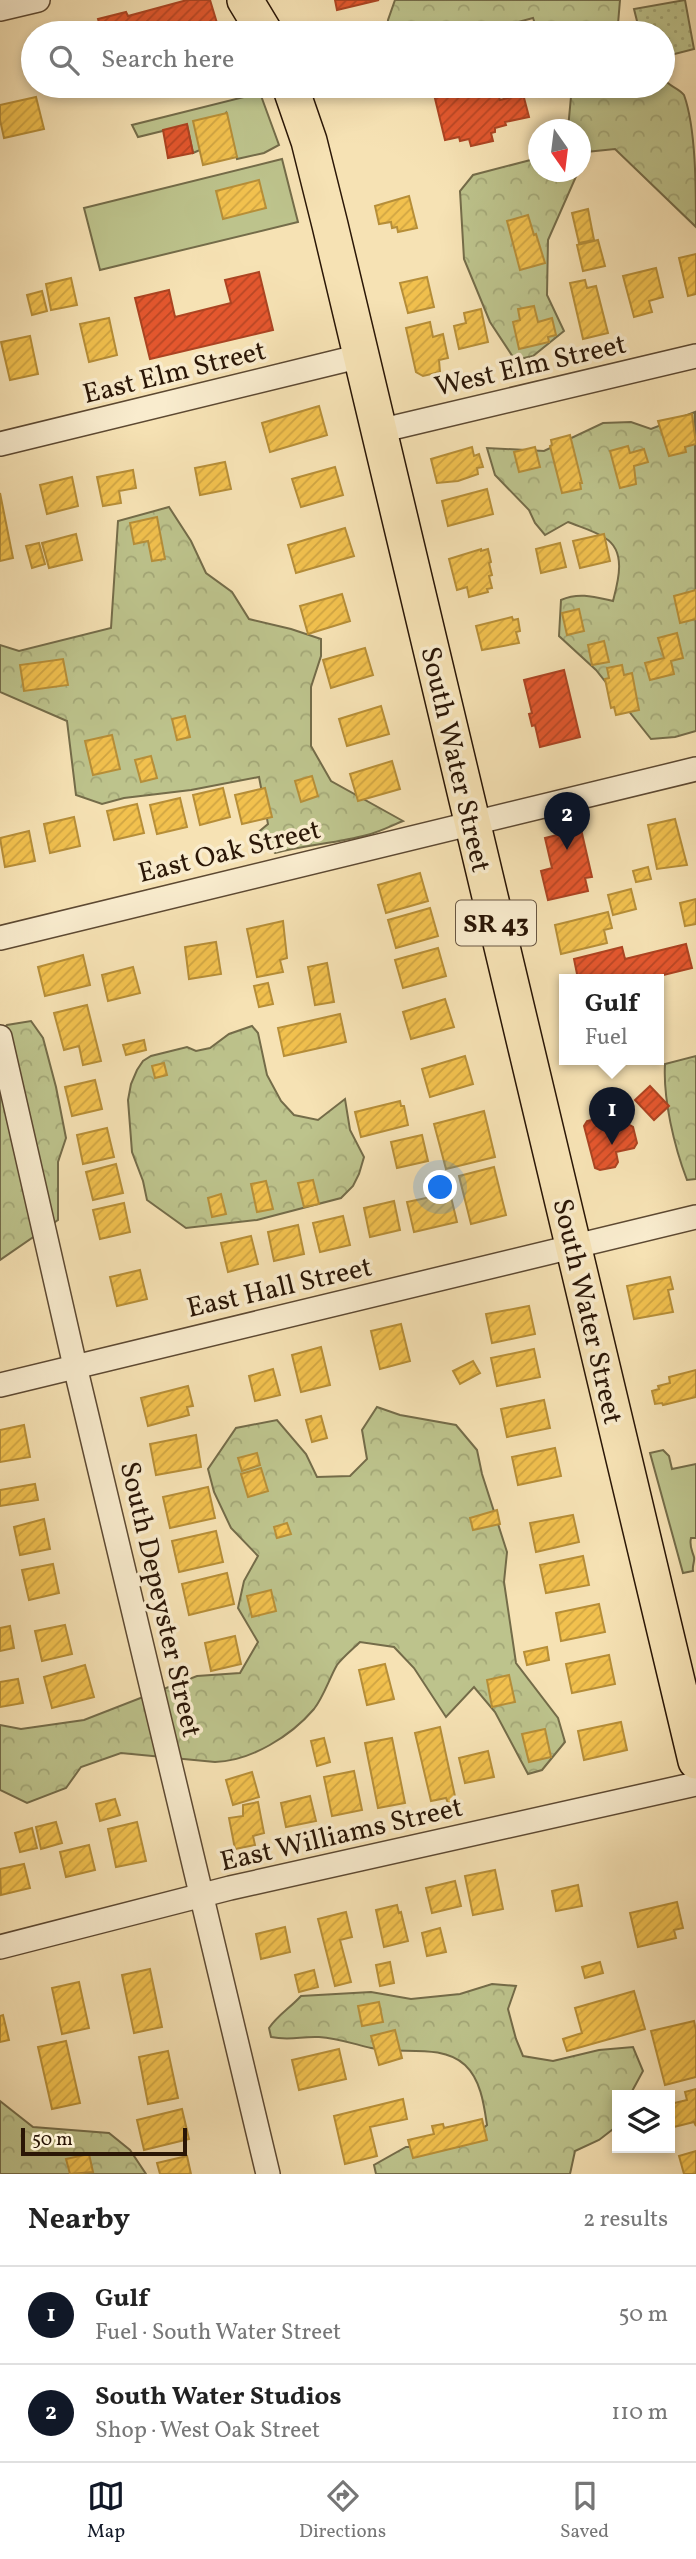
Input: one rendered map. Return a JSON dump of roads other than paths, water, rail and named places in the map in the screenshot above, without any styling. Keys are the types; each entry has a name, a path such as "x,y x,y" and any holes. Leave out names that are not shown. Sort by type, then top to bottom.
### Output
{"main road":[{"path":"245,0 258,21"},
{"name":"South Water Street","path":"294,98 309,141 361,356 696,1761"}],"street":[{"path":"0,9 38,0"},
{"name":"East Elm Street","path":"0,444 361,356"},
{"name":"West Elm Street","path":"379,431 696,356"},
{"name":"East Oak Street","path":"0,938 696,769"},
{"name":"South Depeyster Street","path":"0,1037 75,1366 268,2174"},
{"name":"East Hall Street","path":"0,1385 696,1217"},
{"name":"East Williams Street","path":"0,1947 201,1896 696,1784"}],"place":[{"name":"South Water Studios","path":"567,850"},
{"name":"Gulf","path":"612,1145"}]}
